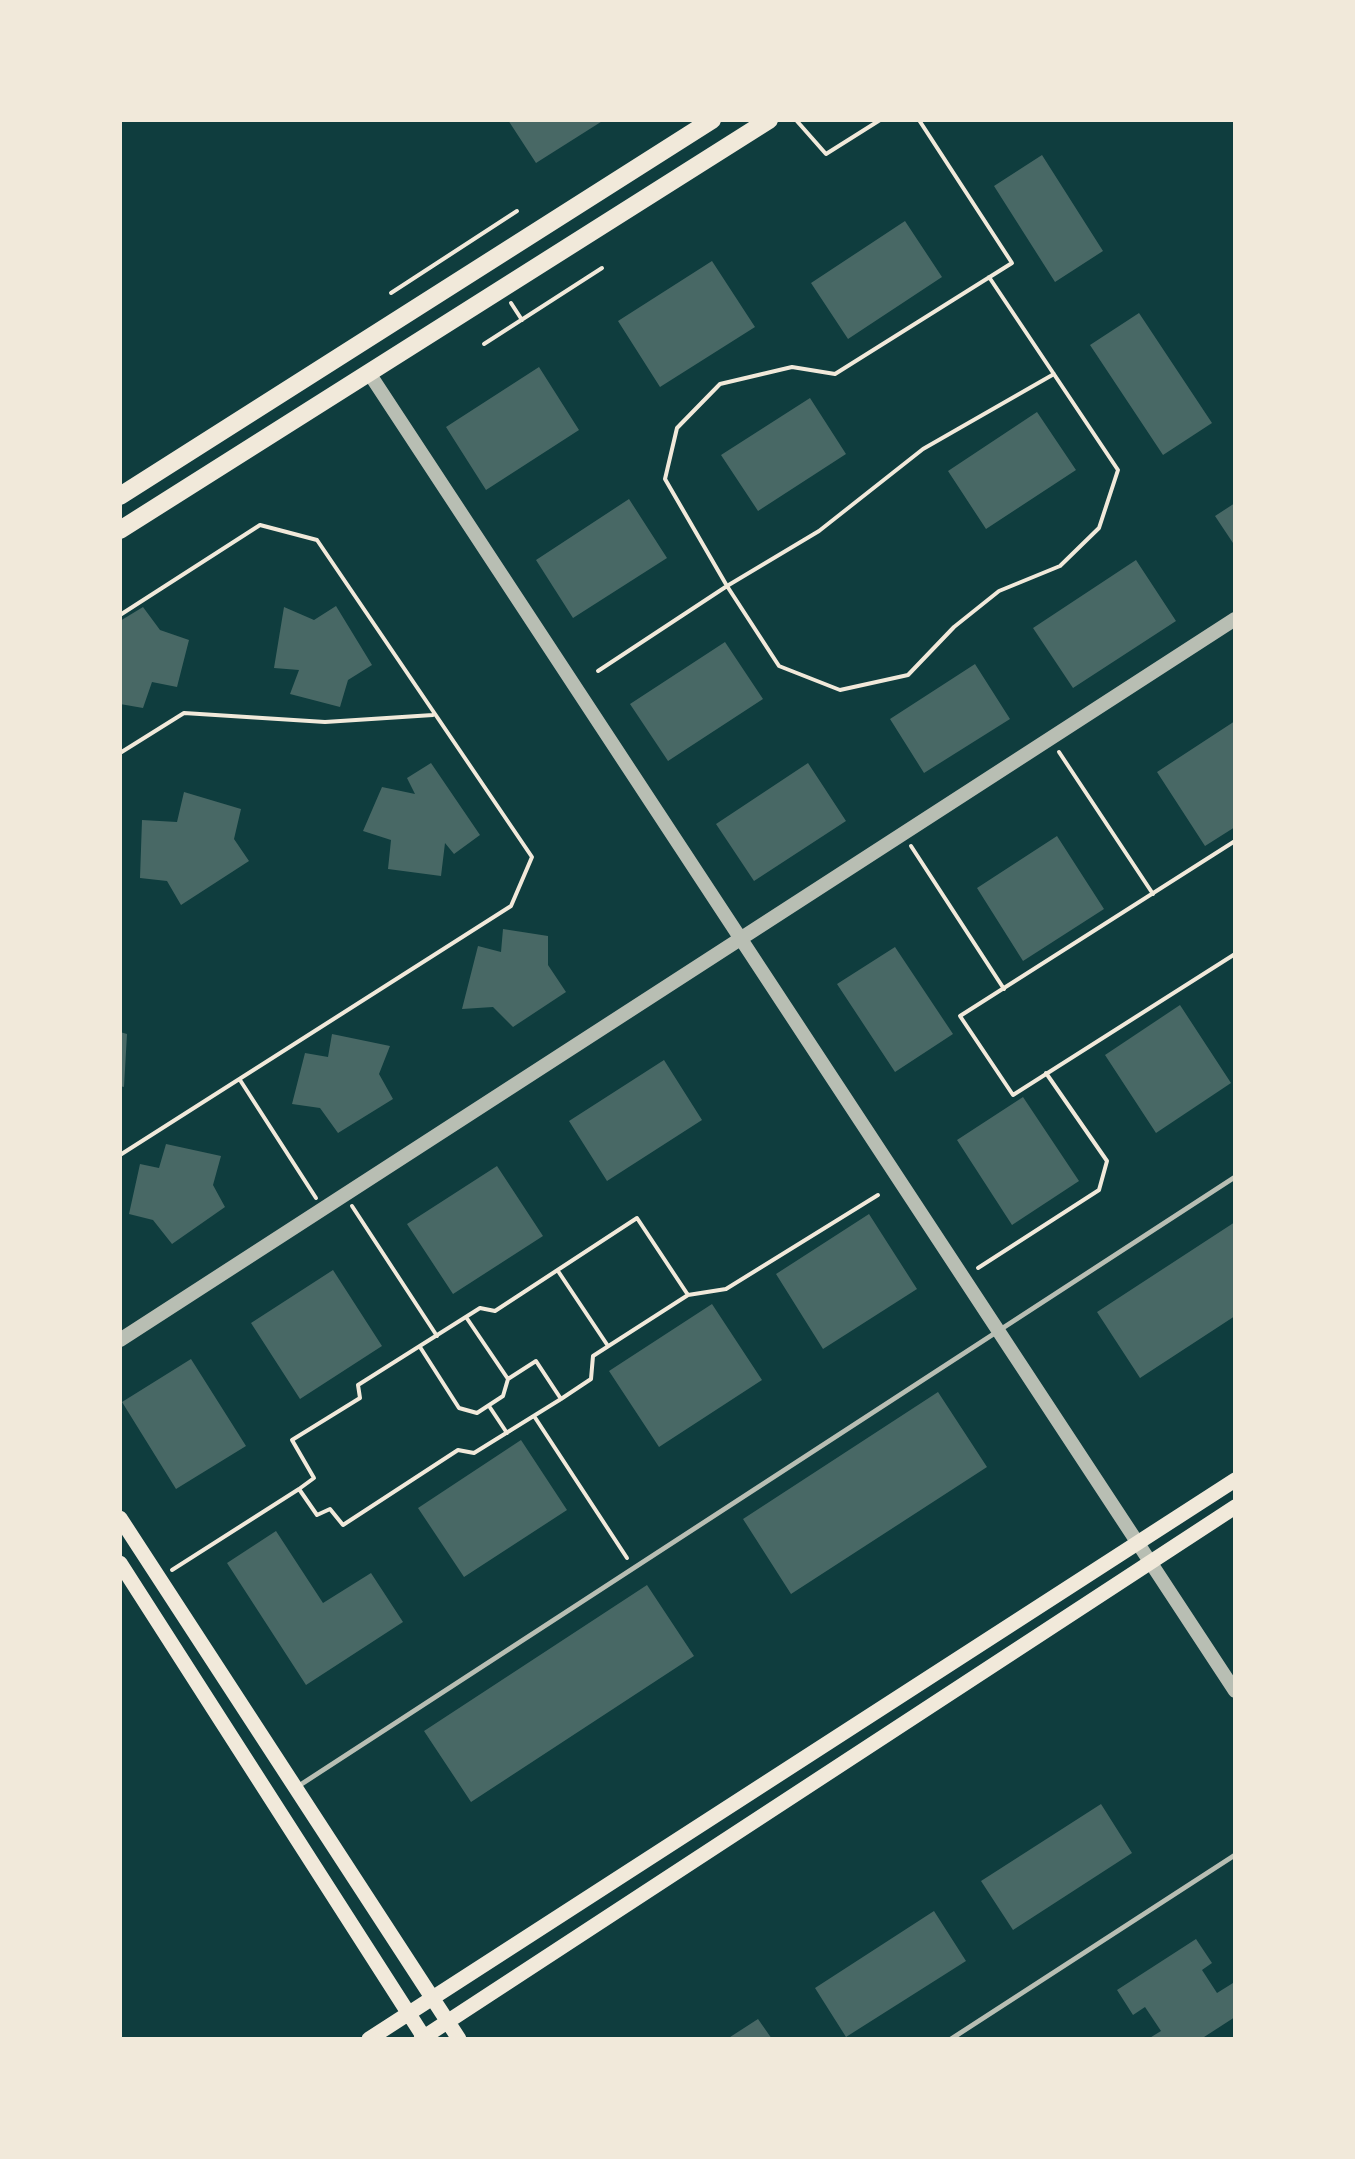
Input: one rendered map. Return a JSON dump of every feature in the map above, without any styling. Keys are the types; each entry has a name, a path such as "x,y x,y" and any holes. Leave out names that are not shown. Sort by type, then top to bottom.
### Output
{"main road":[{"path":"120,496 712,120"},
{"path":"120,530 769,120"},
{"path":"369,2039 1235,1480"},
{"path":"120,1563 423,2038 1235,1507"},
{"path":"120,1518 459,2039"}],"street":[{"path":"369,372 1235,1691"},
{"path":"120,1340 1235,619"}],"lane":[{"path":"294,1788 1235,1177"},
{"path":"952,2039 1235,1855"}],"path":[{"path":"796,120 826,154 880,120"},
{"path":"919,120 1012,263 989,277 835,374 792,367 720,384 676,428 664,480 726,586 779,666 840,690 908,675 954,628 1000,592 1060,566 1099,528 1118,470 989,277"},
{"path":"392,293 517,212"},
{"path":"484,344 602,268"},
{"path":"598,671 726,586 820,531 922,449 1054,374"},
{"path":"120,615 260,524 317,540 532,857 511,906 120,1156"},
{"path":"120,752 184,713 326,722 433,715"},
{"path":"1050,738 1153,894"},
{"path":"903,834 1004,989"},
{"path":"1235,841 960,1016 1013,1095 1235,954"},
{"path":"965,1277 1099,1190 1107,1162 1046,1073"},
{"path":"240,1080 323,1209"},
{"path":"344,1195 437,1336"},
{"path":"299,1488 317,1515 330,1508 343,1525 458,1450 474,1453 591,1379 593,1356 688,1295 726,1289 878,1195"},
{"path":"159,1578 314,1478 292,1440 360,1398 358,1385 480,1308 494,1311 637,1218 688,1295"},
{"path":"557,1269 608,1346"},
{"path":"466,1317 508,1380"},
{"path":"420,1346 459,1408 477,1414 503,1396 508,1380 536,1362 561,1399"},
{"path":"488,1406 507,1433"},
{"path":"534,1416 634,1568"}],"building":[{"path":"508,120 604,120 536,163"},
{"path":"1042,155 1103,251 1055,282 994,186"},
{"path":"905,221 942,277 848,339 811,283"},
{"path":"712,261 755,327 660,387 618,321"},
{"path":"1139,313 1212,423 1163,455 1090,345"},
{"path":"539,367 579,430 486,490 446,427"},
{"path":"810,398 846,454 758,511 721,455"},
{"path":"1037,412 1076,470 986,529 948,471"},
{"path":"629,499 667,558 573,618 536,560"},
{"path":"1235,503 1235,546 1215,516"},
{"path":"1136,560 1176,621 1073,688 1033,628"},
{"path":"336,606 372,665 348,680 340,707 290,694 299,670 274,668 284,607 314,620"},
{"path":"143,607 160,630 189,640 177,687 152,682 143,708 120,704 120,621"},
{"path":"725,642 763,699 668,761 630,704"},
{"path":"975,664 1010,719 924,773 890,719"},
{"path":"1235,721 1235,827 1205,846 1157,772"},
{"path":"431,763 480,835 454,854 445,843 441,876 388,869 391,840 363,831 382,787 415,794 407,778"},
{"path":"808,763 846,821 754,881 716,824"},
{"path":"184,792 241,809 234,839 249,861 181,905 167,881 140,878 142,820 177,822"},
{"path":"1057,836 1104,909 1023,961 977,888"},
{"path":"503,929 548,936 548,965 566,992 513,1027 493,1007 462,1009 478,946 501,952"},
{"path":"895,947 953,1034 895,1072 837,984"},
{"path":"1180,1005 1231,1083 1156,1133 1105,1055"},
{"path":"120,1032 127,1034 124,1087 120,1086"},
{"path":"332,1034 390,1046 379,1074 393,1099 338,1133 320,1108 292,1104 305,1053 328,1057"},
{"path":"664,1060 702,1120 607,1181 569,1121"},
{"path":"1023,1097 1079,1181 1012,1225 957,1140"},
{"path":"166,1144 221,1156 213,1185 225,1207 172,1244 153,1220 129,1214 140,1164 159,1168"},
{"path":"497,1166 543,1236 453,1294 407,1224"},
{"path":"869,1214 917,1289 823,1349 776,1274"},
{"path":"1235,1222 1235,1316 1140,1378 1097,1312"},
{"path":"333,1270 382,1346 300,1399 251,1323"},
{"path":"712,1304 762,1380 659,1447 609,1371"},
{"path":"191,1359 246,1446 176,1489 122,1402"},
{"path":"938,1392 987,1467 791,1594 743,1519"},
{"path":"521,1440 567,1510 464,1577 418,1508"},
{"path":"276,1531 323,1603 371,1573 403,1622 306,1685 227,1563"},
{"path":"647,1585 694,1656 471,1802 424,1731"},
{"path":"1101,1804 1132,1853 1013,1930 981,1881"},
{"path":"934,1911 966,1961 846,2037 815,1988"},
{"path":"1196,1939 1212,1963 1202,1970 1217,1993 1233,1983 1235,1986 1235,2017 1201,2039 1148,2039 1161,2031 1145,2007 1133,2015 1117,1990"},
{"path":"758,2019 772,2039 727,2039"}]}
